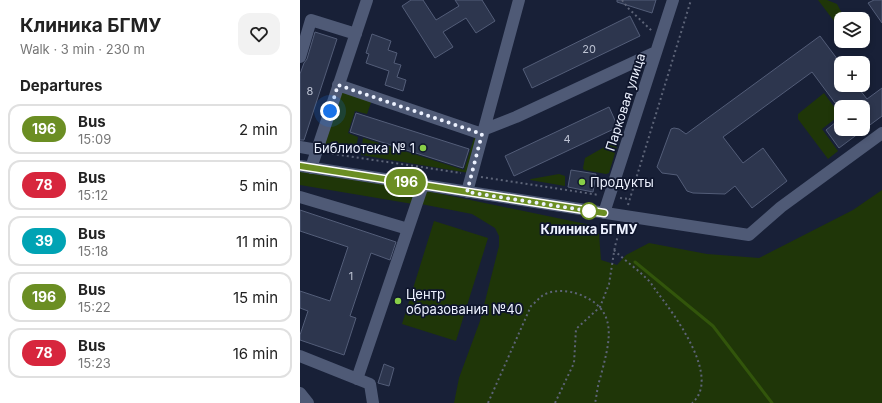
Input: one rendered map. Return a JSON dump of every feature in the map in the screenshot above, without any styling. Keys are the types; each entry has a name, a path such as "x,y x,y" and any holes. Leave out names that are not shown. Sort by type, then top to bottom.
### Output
{"street":[{"path":"367,0 317,150 306,167 749,235 781,207 882,133"},
{"path":"467,192 482,132 519,0"},
{"name":"Парковая улица","path":"604,213 673,0"},
{"path":"300,56 312,20 356,34"},
{"path":"338,85 482,132 516,118 656,52"},
{"path":"300,147 317,150"},
{"path":"357,379 423,185"},
{"path":"300,197 408,229"},
{"path":"300,356 370,384 373,403"},
{"path":"300,393 308,403"}],"path":[{"path":"622,0 628,8 661,39"},
{"path":"555,403 574,363 576,329 600,307 609,284 614,250 691,0"},
{"path":"614,250 648,279 670,309 688,339 698,361 701,373 699,393 692,403"},
{"path":"488,403 531,306 543,295 559,291 585,297 600,307 605,316 610,336 595,403"}],"green space":[{"path":"818,0 827,0 837,4 841,12 834,12 834,21"},
{"path":"339,90 372,100 367,114 355,111 348,133 358,137 355,154 321,148"},
{"path":"824,93 834,107 834,120 822,129 838,151 828,159 798,119 798,114"},
{"path":"475,135 478,136 469,173 361,155 363,138 464,170"},
{"path":"615,141 618,143 609,173 606,174 584,170 585,158"},
{"path":"300,170 417,189 413,204 300,185"},
{"path":"559,174 565,176 565,186 530,180 531,179"},
{"path":"882,190 882,403 454,403 459,378 480,321 499,246 499,236 495,228 472,214 421,204 427,191 586,224 599,234 601,260 617,265 626,255 649,243 707,254 759,258 853,210"},
{"path":"434,221 488,238 456,341 402,324"}],"building":[{"path":"411,0 423,0 436,20 459,6 455,0 482,0 495,21 476,33 466,18 443,32 453,47 435,58 402,6"},
{"path":"617,0 656,0 652,13 617,2"},
{"path":"874,0 882,0 882,23 868,3"},
{"path":"630,16 640,36 532,88 523,69"},
{"path":"315,32 337,39 304,140 300,140 300,74 307,59"},
{"path":"372,34 391,41 388,50 397,53 394,63 401,65 397,77 406,80 403,91 385,85 389,71 366,63 369,54 366,53"},
{"path":"820,36 835,56 834,92 862,92 867,99 882,88 882,116 870,125 870,100 834,100 834,102 812,72 723,137 743,163 763,148 787,181 752,208 735,186 725,194 693,193 687,191 677,175 662,173 657,167 671,129 679,129 686,134"},
{"path":"609,107 618,127 514,176 505,156"},
{"path":"356,113 469,149 463,168 350,132"},
{"path":"834,124 834,136 855,136 839,148 826,130"},
{"path":"571,170 596,174 593,192 568,187"},
{"path":"300,210 396,242 390,260 371,253 350,316 356,318 344,355 300,340 300,335 308,311 300,308 300,291 330,301 348,247 300,231"},
{"path":"384,364 394,368 389,386 378,383"}],"waterway":[{"path":"635,262 713,326 772,403"}],"bus line":[{"name":"196","path":"300,166 604,213"}],"place":[{"name":"Библиотека № 1","path":"423,148"},
{"name":"Продукты","path":"582,182"},
{"name":"Клиника БГМУ","path":"589,211"},
{"name":"Центр образования №40","path":"398,301"}],"route":[{"path":"330,111 338,85 482,134 467,192 589,211"}]}
